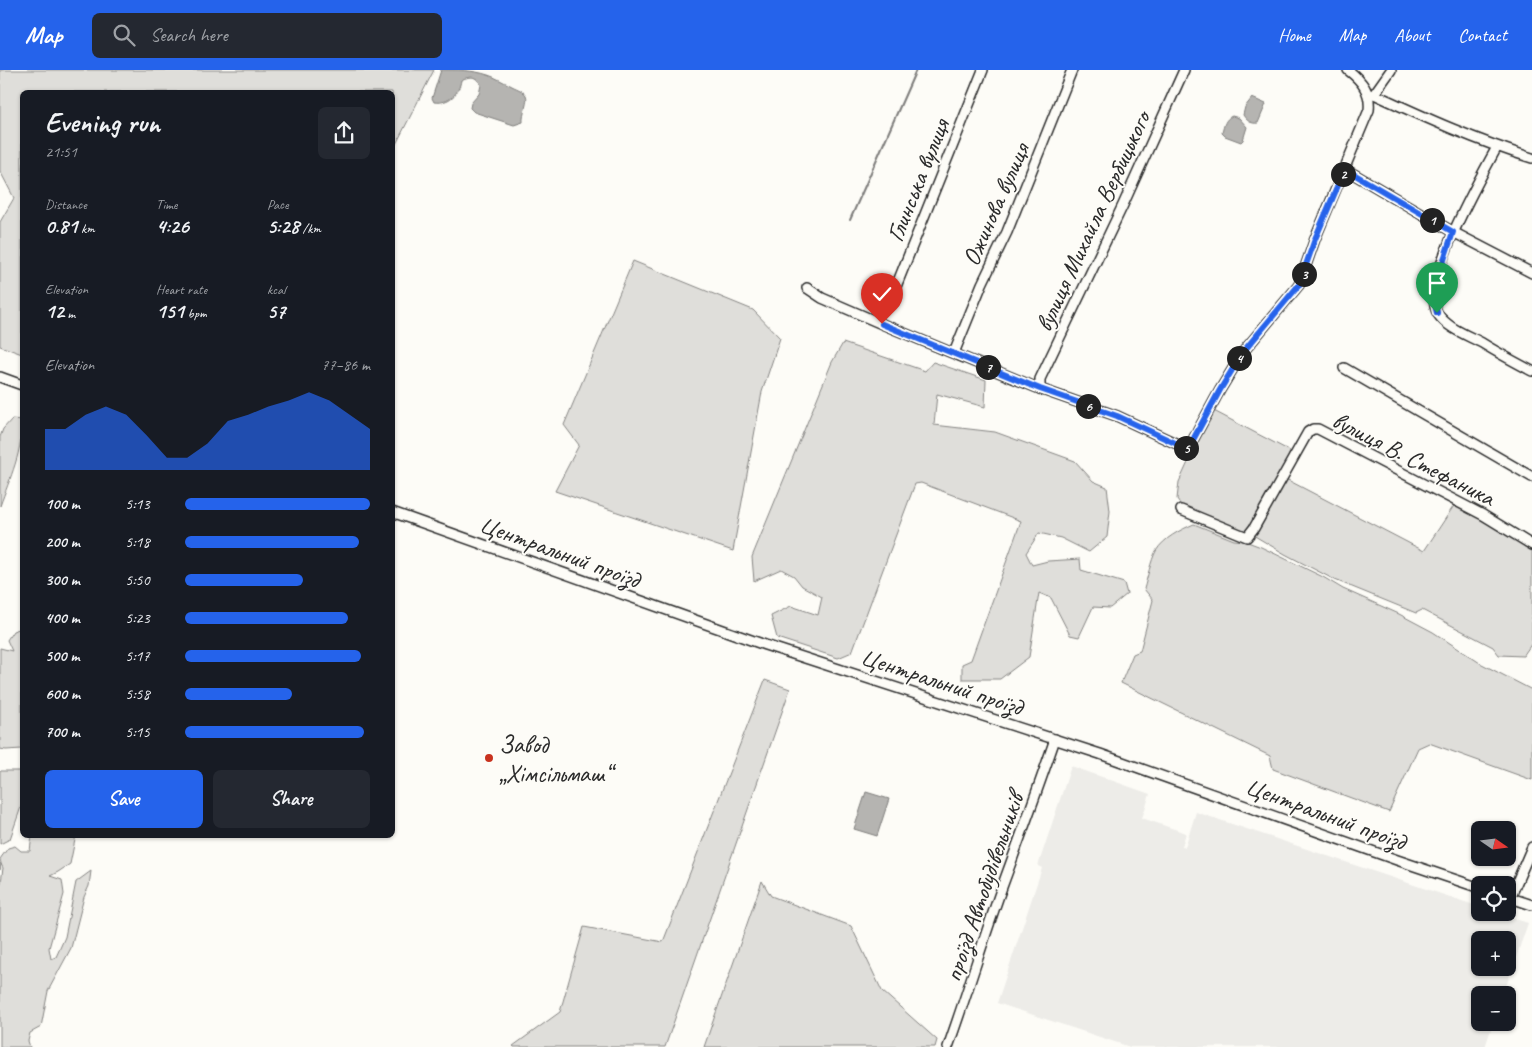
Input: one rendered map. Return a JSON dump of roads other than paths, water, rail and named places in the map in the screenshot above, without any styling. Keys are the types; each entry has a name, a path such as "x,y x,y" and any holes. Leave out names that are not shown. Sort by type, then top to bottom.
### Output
{"street":[{"name":"Глинська вулиця","path":"889,304 983,70"},
{"name":"Ожинова вулиця","path":"954,353 982,284 1011,223 1072,70"},
{"name":"вулиця Михайла Вербицького","path":"1040,389 1040,379 1043,372 1123,205 1184,70"},
{"path":"1348,70 1356,76 1371,94 1497,147 1532,158"},
{"path":"807,288 822,298 882,324 1040,389 1117,416 1188,449 1239,358 1257,334 1288,301 1299,285 1315,239 1369,110 1371,94 1391,70"},
{"path":"1497,147 1453,232 1438,278 1434,299 1437,313 1449,325 1532,371"},
{"path":"1345,169 1453,232 1532,273"},
{"path":"1344,368 1532,477"},
{"path":"0,377 20,384"},
{"name":"вулиця В. Стефаника","path":"1181,510 1247,537 1254,528 1308,432 1318,429 1483,515 1532,545"},
{"name":"Центральний проїзд","path":"395,513 765,645 1055,739 1471,885"},
{"name":"проїзд Автобудівельників","path":"948,1047 1055,739"},
{"path":"1516,880 1532,847"},
{"path":"1516,900 1532,905"}],"waterway":[{"path":"850,220 916,70"}],"place":[{"name":"Завод „Хімсільмаш“","path":"489,758"}]}
